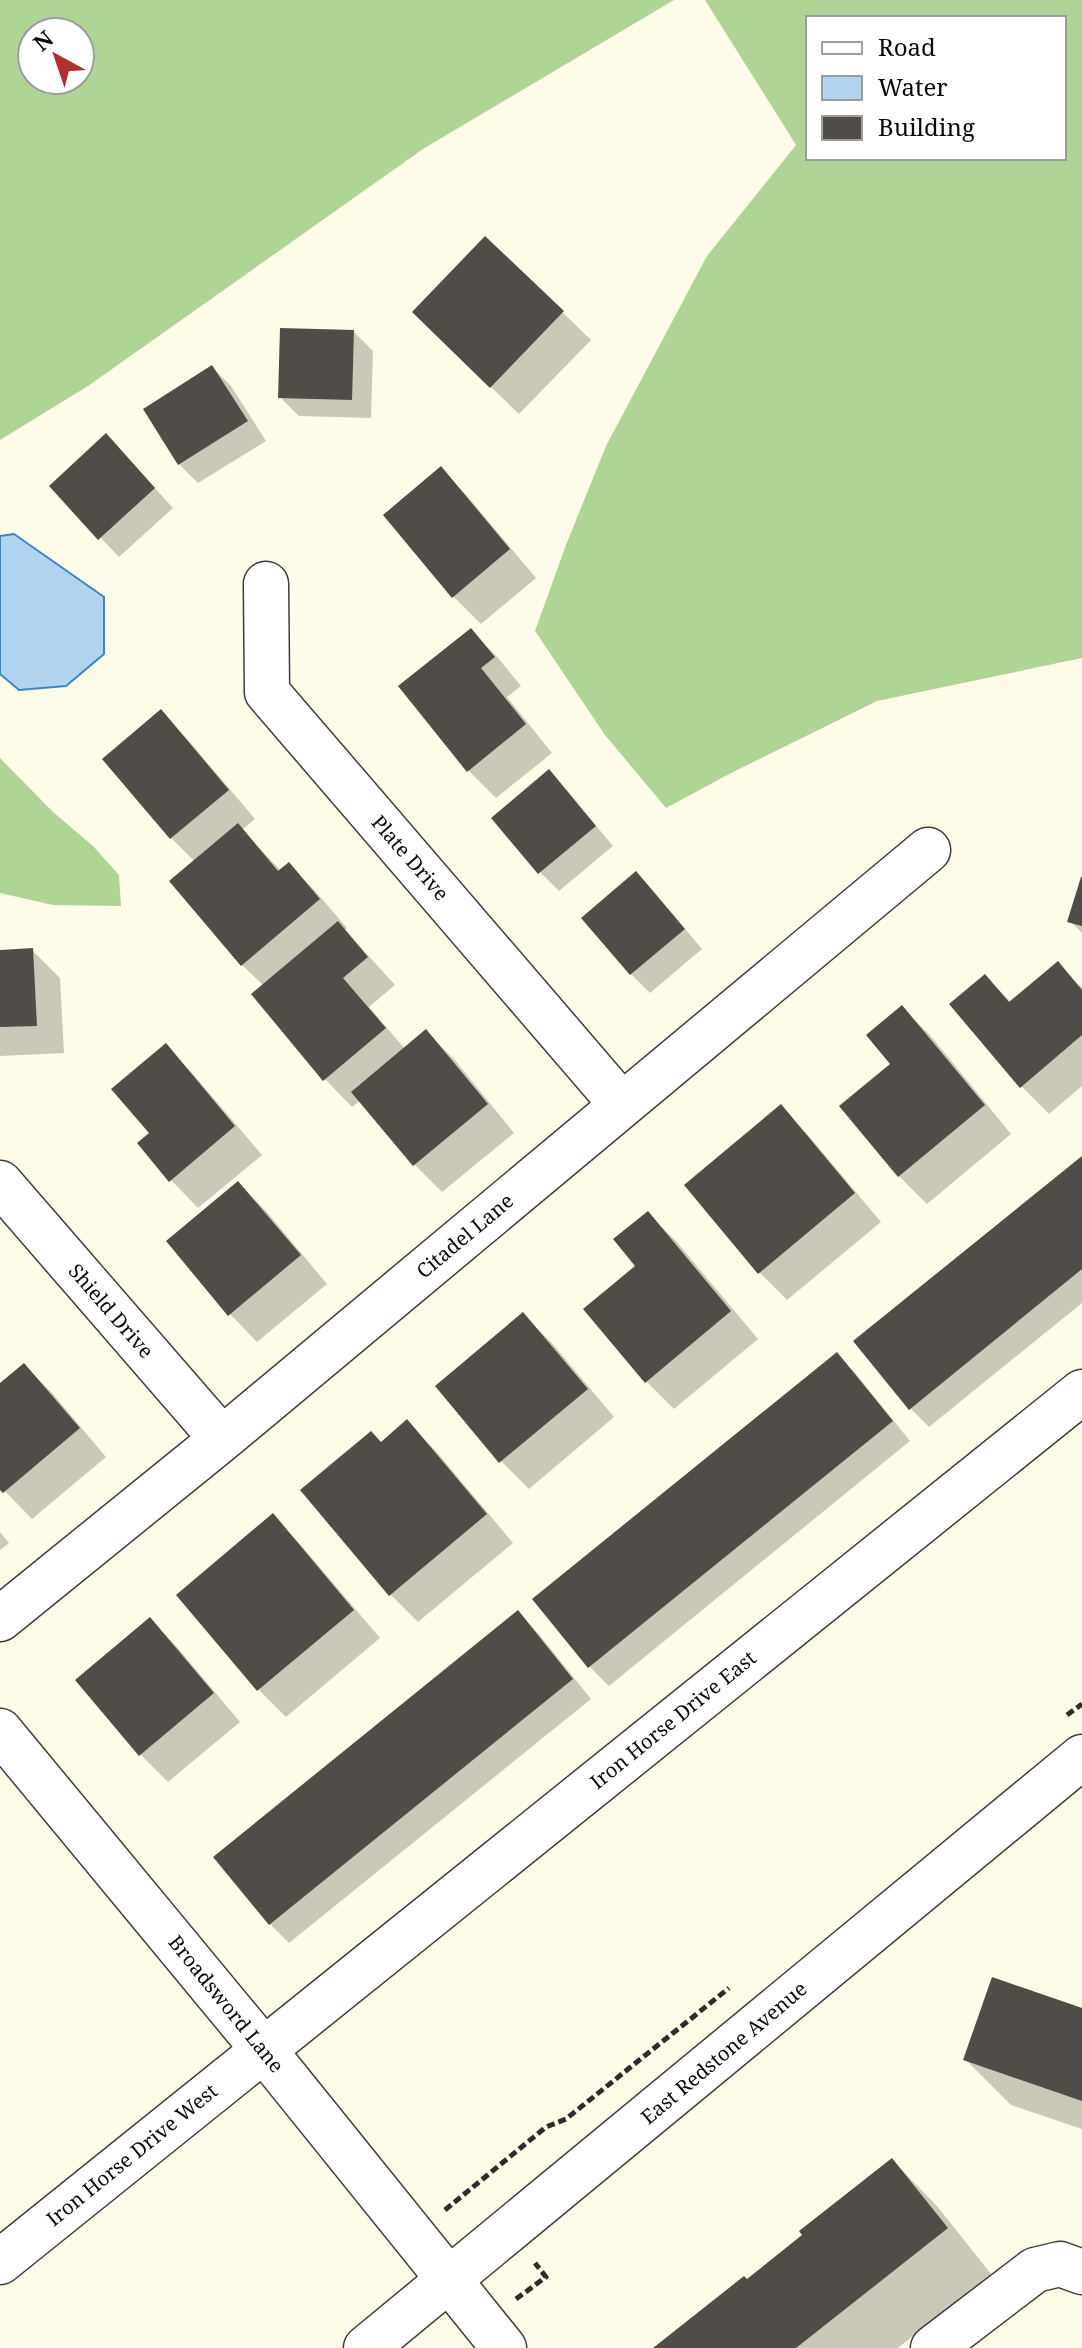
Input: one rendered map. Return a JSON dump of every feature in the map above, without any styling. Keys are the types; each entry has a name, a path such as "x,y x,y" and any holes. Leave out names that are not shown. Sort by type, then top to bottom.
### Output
{"street":[{"name":"Plate Drive","path":"266,584 267,692 622,1105"},
{"name":"Citadel Lane","path":"0,1619 222,1439 928,850"},
{"name":"Shield Drive","path":"0,1183 222,1439"},
{"name":"Iron Horse Drive East","path":"263,2049 1082,1392"},
{"name":"Broadsword Lane","path":"0,1731 263,2049 504,2348"},
{"name":"East Redstone Avenue","path":"366,2348 449,2281 1070,1740"},
{"name":"Iron Horse Drive West","path":"0,2262 263,2049"},
{"path":"933,2348 1035,2270 1060,2264 1082,2272"}],"path":[{"path":"1070,1740 1082,1704"},
{"path":"413,2236 546,2127 566,2119 738,1981"}],"green space":[{"path":"0,0 674,0 423,149 88,386 0,440"},
{"path":"705,0 1082,0 1082,658 877,701 666,808 605,735 535,631 606,446 707,256 796,145"},
{"path":"0,758 53,812 93,846 119,875 121,906 53,905 0,893"}],"water":[{"path":"14,534 104,597 104,654 66,686 19,690 0,674 0,536"}],"building":[{"path":"485,236 564,311 490,388 412,312"},
{"path":"280,328 354,330 352,400 278,398"},
{"path":"212,365 248,421 178,465 143,409"},
{"path":"106,433 155,488 98,540 49,486"},
{"path":"441,466 510,549 452,598 383,515"},
{"path":"471,628 495,657 481,668 526,724 467,772 398,686"},
{"path":"161,709 229,790 170,839 102,759"},
{"path":"549,769 596,826 538,874 491,818"},
{"path":"238,823 278,871 289,862 320,899 241,966 169,881"},
{"path":"636,871 685,929 630,975 581,918"},
{"path":"1082,877 1082,926 1067,922"},
{"path":"338,921 368,957 343,978 386,1028 323,1081 251,994"},
{"path":"33,948 37,1026 0,1027 0,950"},
{"path":"1058,961 1082,990 1082,1035 1020,1088 949,1004 985,974 1009,1002"},
{"path":"902,1005 985,1105 898,1177 839,1106 890,1064 866,1035"},
{"path":"426,1029 488,1104 413,1166 351,1092"},
{"path":"166,1043 235,1126 169,1182 137,1143 149,1133 111,1089"},
{"path":"781,1104 855,1193 758,1274 684,1185"},
{"path":"1082,1156 1082,1269 909,1410 853,1341"},
{"path":"238,1181 301,1255 228,1316 166,1241"},
{"path":"648,1211 731,1311 645,1383 583,1309 635,1266 613,1239"},
{"path":"523,1312 588,1389 499,1463 435,1386"},
{"path":"837,1352 893,1421 588,1668 532,1599"},
{"path":"24,1363 80,1428 3,1493 0,1490 0,1383"},
{"path":"407,1419 487,1514 389,1596 300,1490 371,1431 381,1442"},
{"path":"273,1513 354,1610 257,1691 176,1595"},
{"path":"518,1610 573,1679 269,1925 213,1857"},
{"path":"150,1617 214,1693 139,1756 75,1680"},
{"path":"992,1977 1082,2008 1082,2101 963,2060"},
{"path":"892,2158 948,2228 796,2348 653,2348 744,2276 747,2279 802,2235 799,2231"}]}
